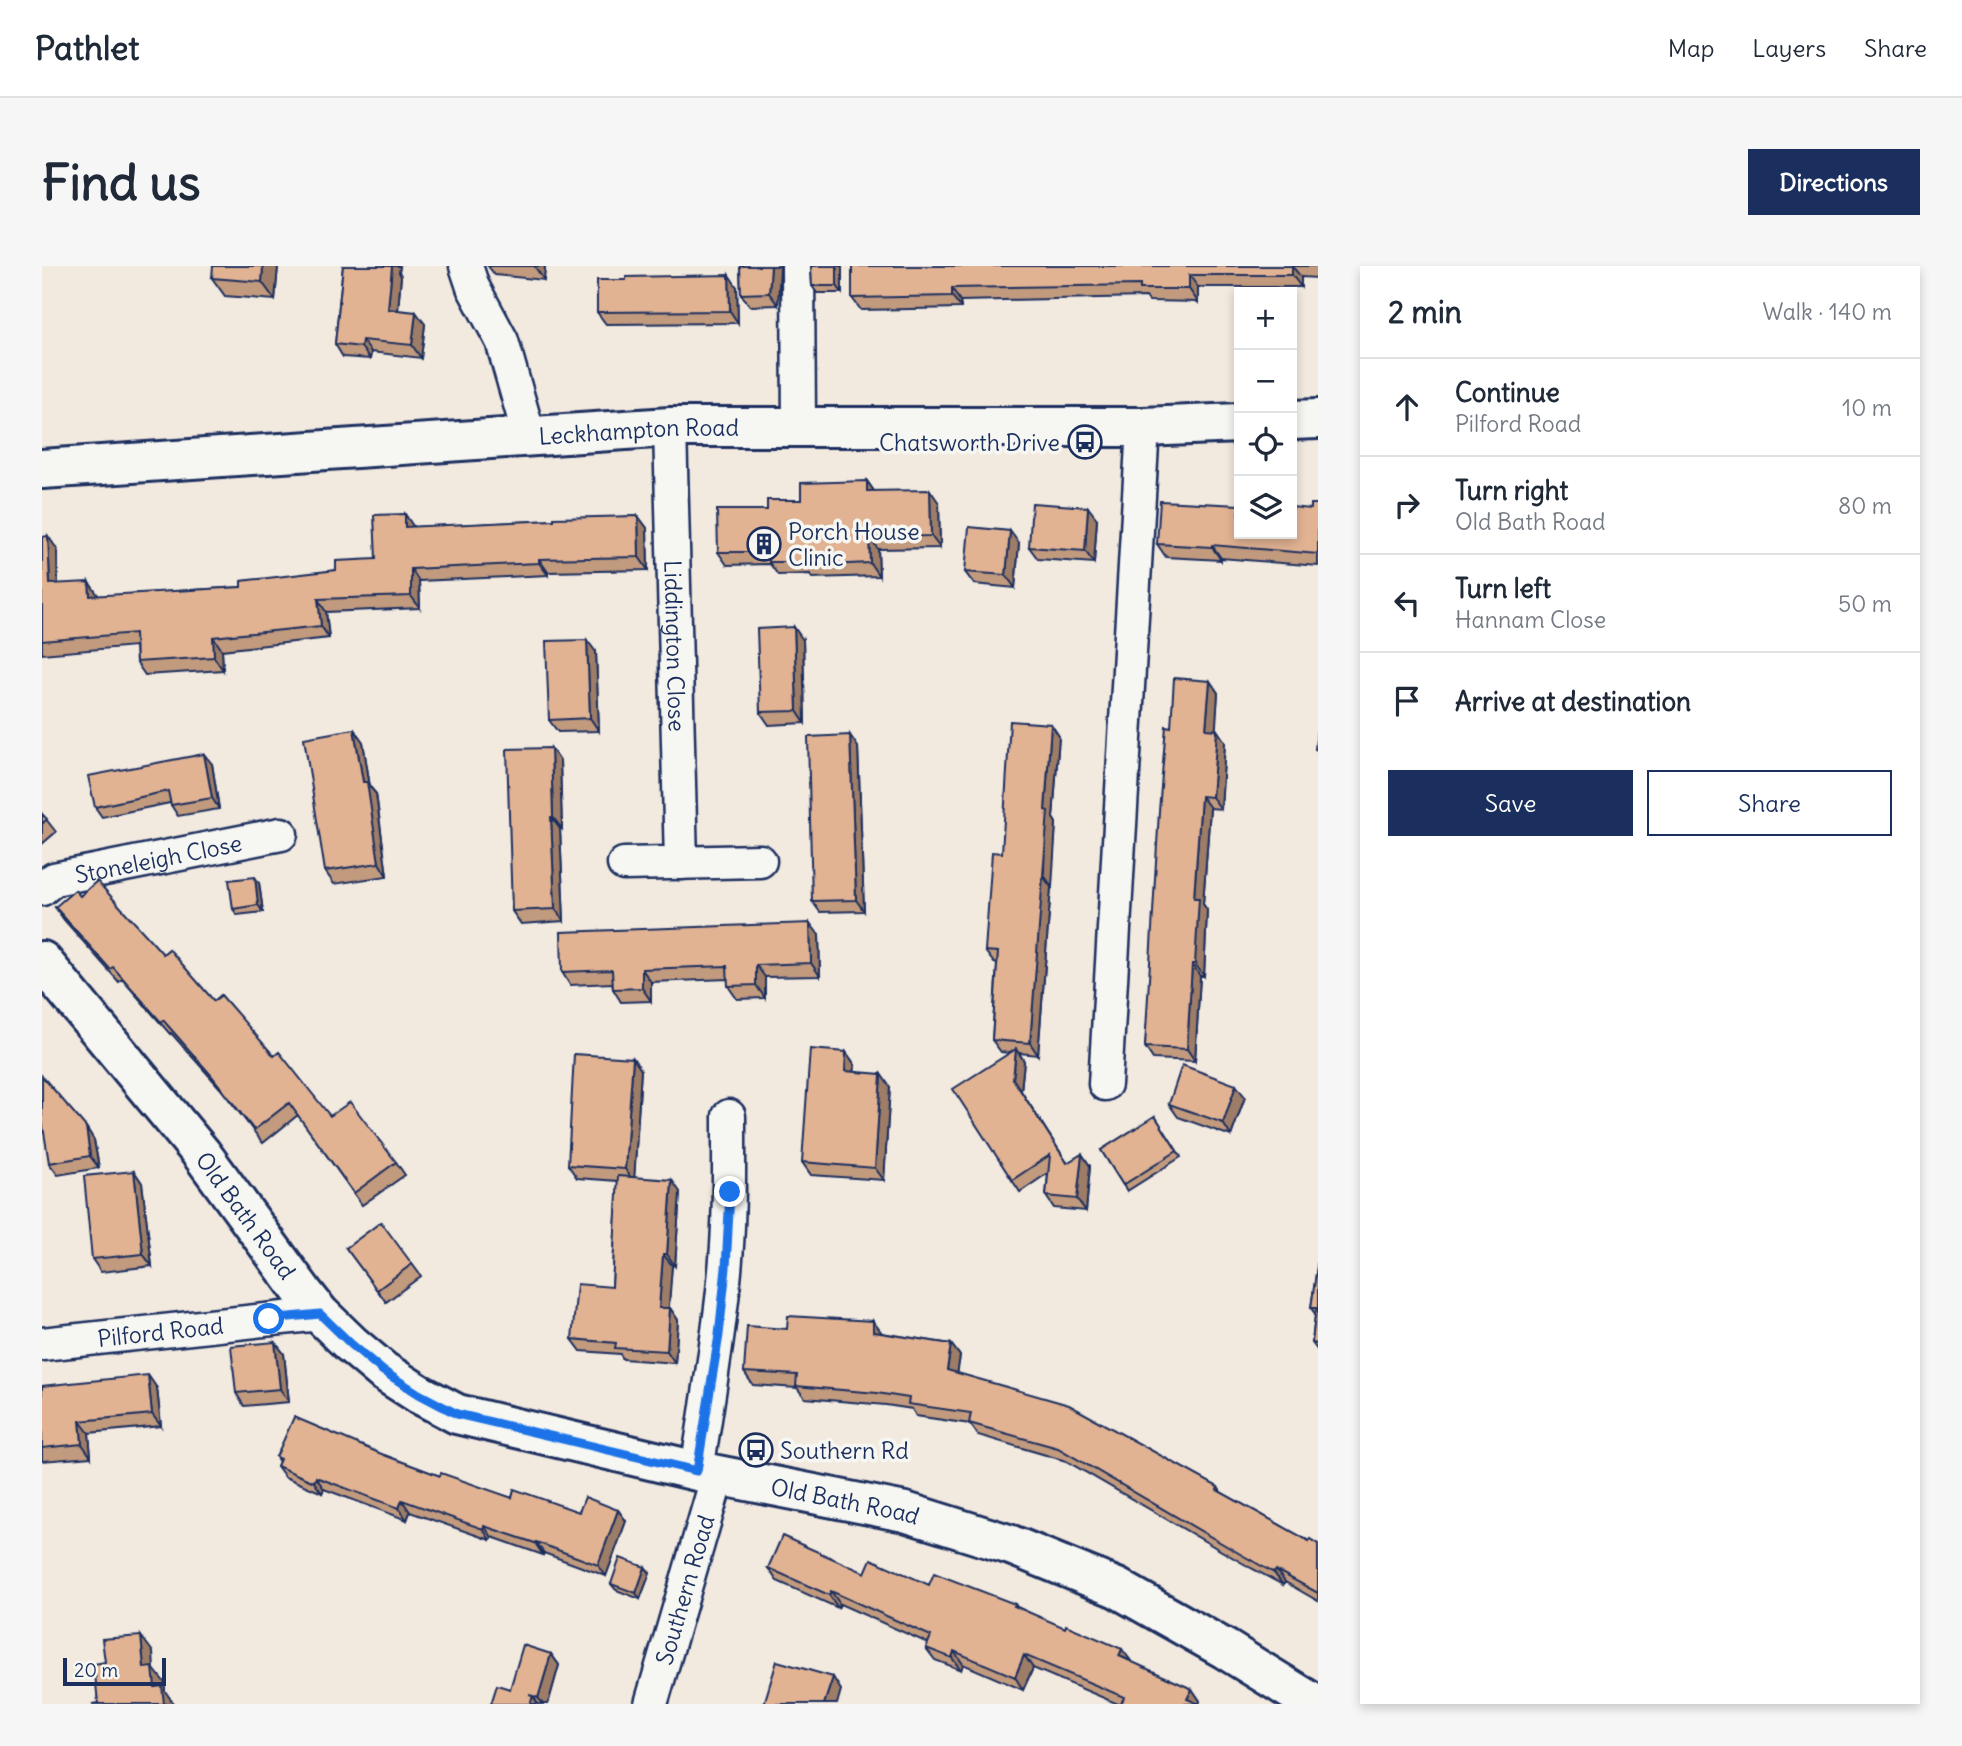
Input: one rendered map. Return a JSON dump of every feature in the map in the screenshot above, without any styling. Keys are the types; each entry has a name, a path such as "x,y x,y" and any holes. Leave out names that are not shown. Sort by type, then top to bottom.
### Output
{"street":[{"path":"466,266 473,287 502,341 529,436"},
{"path":"798,266 799,427"},
{"path":"1297,420 1318,419"},
{"name":"Leckhampton Road","path":"42,469 670,427 1143,427 1234,423"},
{"name":"Liddington Close","path":"670,427 681,863"},
{"path":"1105,1084 1143,427"},
{"name":"Stoneleigh Close","path":"42,889 54,879 281,834"},
{"path":"624,864 760,862"},
{"name":"Old Bath Road","path":"42,961 201,1153 320,1314 383,1371 419,1394 457,1414 708,1473 905,1512 1011,1545 1117,1588 1225,1649 1314,1704"},
{"name":"Southern Road","path":"651,1704 708,1473 726,1268 730,1192 729,1116"},
{"name":"Pilford Road","path":"42,1343 320,1314"}],"building":[{"path":"213,266 263,266 262,282 212,278"},
{"path":"343,266 392,266 388,309 416,312 412,345 362,340 361,347 335,344"},
{"path":"740,266 771,266 769,293 741,294"},
{"path":"811,266 837,266 837,286 812,286"},
{"path":"852,266 1292,266 1292,275 1189,275 1189,289 1140,289 1140,285 952,288 952,296 852,298"},
{"path":"729,275 730,311 597,312 597,280"},
{"path":"867,481 867,491 930,490 931,536 869,537 870,563 804,566 803,562 769,562 769,552 718,552 717,510 767,510 767,500 801,500 801,483"},
{"path":"1160,501 1234,505 1234,539 1297,539 1297,508 1311,509 1311,504 1318,504 1318,554 1212,545 1157,544"},
{"path":"1032,503 1088,507 1085,551 1029,547"},
{"path":"405,514 405,527 638,516 639,557 539,559 539,563 411,569 411,596 318,599 321,626 213,637 214,657 136,662 135,633 42,641 42,537 48,536 50,584 89,582 90,596 241,587 241,581 336,570 336,561 376,559 374,515"},
{"path":"969,527 1010,531 1006,575 965,572"},
{"path":"794,627 797,711 760,712 757,629"},
{"path":"587,640 590,718 549,720 546,641"},
{"path":"1174,678 1210,681 1206,729 1217,730 1212,797 1201,796 1194,898 1199,898 1187,1049 1145,1047 1159,811 1166,726 1171,727"},
{"path":"1318,720 1318,750 1315,749"},
{"path":"1010,721 1051,724 1045,810 1048,811 1030,1043 992,1040 998,952 985,951 992,852 1002,853"},
{"path":"354,729 363,782 367,782 379,863 325,871 304,738"},
{"path":"850,735 856,900 812,901 808,737"},
{"path":"551,748 555,909 512,911 507,749"},
{"path":"204,754 212,798 171,805 168,791 95,807 88,776"},
{"path":"255,877 258,905 233,909 229,880"},
{"path":"97,881 163,954 169,949 214,1001 221,995 274,1056 279,1052 330,1116 350,1102 396,1162 354,1193 289,1103 254,1130 163,1020 161,1022 113,967 110,969 55,907 75,890 80,896"},
{"path":"810,923 811,963 756,965 756,985 728,986 727,966 642,969 642,988 613,989 612,970 562,972 561,932"},
{"path":"810,1049 846,1052 845,1071 881,1074 875,1168 802,1162"},
{"path":"1016,1049 1013,1079 1067,1163 1082,1154 1077,1199 1046,1196 1050,1155 1012,1180 953,1089"},
{"path":"574,1054 633,1058 625,1169 568,1165"},
{"path":"1182,1065 1236,1085 1223,1123 1169,1104"},
{"path":"42,1076 86,1127 90,1156 49,1163 42,1120"},
{"path":"1155,1116 1177,1151 1123,1185 1101,1150"},
{"path":"134,1171 143,1254 92,1259 84,1176"},
{"path":"618,1176 672,1180 667,1254 663,1254 659,1308 670,1308 667,1351 615,1348 616,1343 572,1339 577,1284 612,1287"},
{"path":"381,1222 412,1264 377,1290 346,1248"},
{"path":"1318,1260 1318,1344 1312,1343 1316,1308 1311,1308"},
{"path":"788,1316 873,1321 873,1332 951,1344 947,1370 1069,1405 1318,1544 1318,1593 1276,1570 1274,1573 1058,1448 969,1423 971,1413 908,1404 909,1398 877,1393 796,1386 797,1375 744,1372 747,1326 787,1329"},
{"path":"275,1342 280,1389 236,1393 231,1346"},
{"path":"148,1375 152,1414 80,1421 82,1444 42,1448 42,1386"},
{"path":"294,1417 440,1476 441,1473 512,1498 514,1489 579,1512 585,1497 618,1510 598,1565 536,1542 484,1526 483,1529 402,1500 399,1508 316,1477 314,1482 277,1466 280,1459 276,1457"},
{"path":"782,1536 865,1573 871,1559 929,1585 934,1573 1015,1604 1014,1606 1065,1628 1066,1625 1122,1649 1119,1656 1192,1689 1187,1699 1199,1704 1121,1704 1124,1697 1024,1655 1015,1677 954,1651 952,1658 926,1648 931,1636 831,1591 829,1595 768,1568"},
{"path":"620,1558 645,1567 636,1593 611,1584"},
{"path":"141,1636 144,1668 153,1667 155,1687 162,1686 164,1704 92,1704 98,1703 94,1664 105,1662 102,1639"},
{"path":"523,1645 551,1654 538,1698 533,1696 530,1704 491,1704 497,1685 510,1689"},
{"path":"777,1661 833,1677 824,1704 764,1704"}],"place":[{"name":"Chatsworth Drive","path":"1085,442"},
{"name":"Porch House Clinic","path":"764,544"},
{"name":"Southern Rd","path":"756,1450"}],"route":[{"path":"269,1319 320,1314 383,1371 457,1414 697,1471 719,1335 730,1192"}]}
